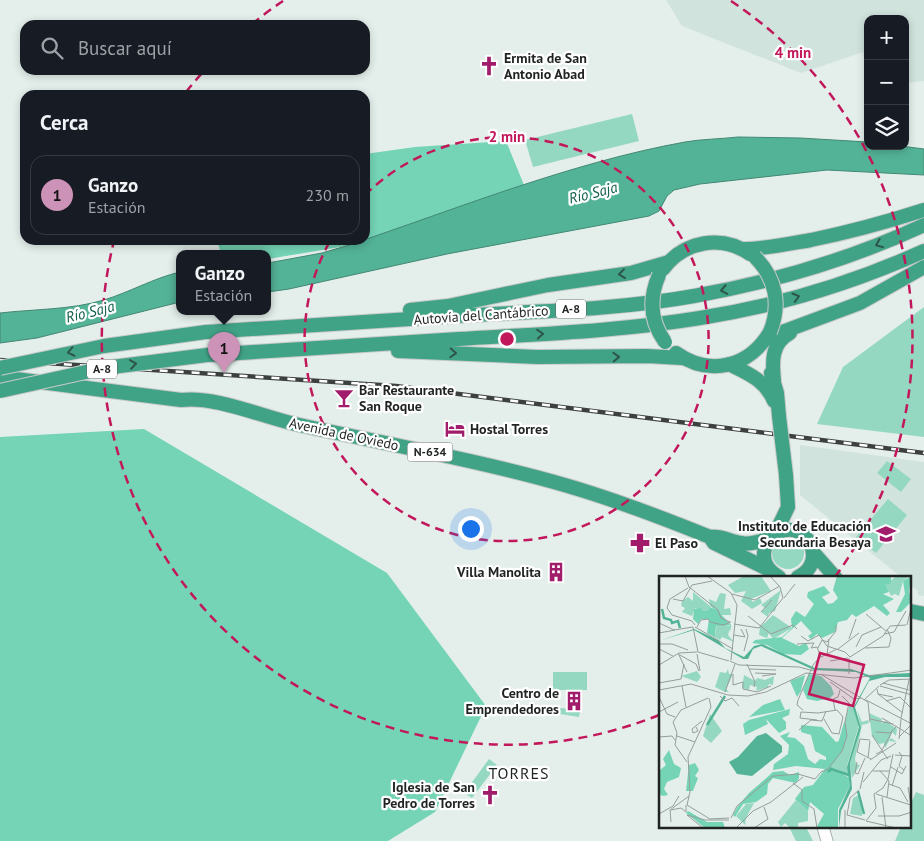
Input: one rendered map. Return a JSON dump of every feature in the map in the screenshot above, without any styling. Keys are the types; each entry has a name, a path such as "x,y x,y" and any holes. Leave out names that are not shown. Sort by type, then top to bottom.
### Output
{"highway":[{"path":"742,249 771,247 847,232 885,223 924,210"},
{"name":"Autovía del Cantábrico","path":"206,332 530,312 631,304 693,296 765,281 820,265 885,242 924,224"},
{"path":"209,355 402,351 537,358 647,356 682,358 705,366 729,364 749,356 766,337 775,314 776,296 769,275 755,257 729,244 707,243 686,249 669,262 659,275 654,289 652,305 656,328 664,342 682,358"},
{"name":"Autovía del Cantábrico","path":"209,355 617,328 700,318 756,307 818,290 867,274 924,250"},
{"path":"206,332 448,306 548,285 631,273 669,262"},
{"path":"774,381 775,350 784,337 841,314 924,267"},
{"path":"766,337 844,310 871,298"},
{"name":"A-8","path":"0,368 104,346 206,332"},
{"path":"766,337 767,360 778,400 788,507 772,536"},
{"name":"A-8","path":"0,391 104,368 209,355"},
{"path":"729,364 753,375 765,385 773,399 779,416"},
{"name":"Avenida de Oviedo","path":"0,376 181,400 193,398 209,400 278,420 410,448 564,485 626,505 710,537 719,536 747,544 772,536"},
{"path":"788,507 792,511 802,534 808,540 813,552 834,576"},
{"name":"N-634","path":"774,574 766,564 764,556 766,545 772,536 782,531 790,530 802,534"},
{"name":"Avenida de Oviedo","path":"710,537 714,544 774,574"},
{"path":"799,576 809,568 813,552"}],"street":[{"path":"823,828 827,841"}],"shaded area":[{"path":"666,0 924,0 924,81 909,83 909,15 864,15 864,56 863,52 801,73 682,26"},
{"path":"632,114 639,141 533,167 525,140"},
{"path":"506,141 524,185 370,238 370,153 415,147"},
{"path":"218,245 349,245 271,258 271,250 220,250"},
{"path":"924,307 924,437 817,424 843,367"},
{"path":"144,429 387,573 486,706 435,812 388,841 0,841 0,437"},
{"name":"Instituto de Educación Secundaria Besaya","path":"800,445 924,462 924,596 918,595 918,591 912,586 912,576 900,576 800,495"},
{"path":"887,461 911,479 901,492 877,473"},
{"path":"888,499 907,515 876,553 856,537"},
{"path":"788,537 800,541 804,553 800,565 788,569 776,565 772,553 776,541"},
{"path":"553,672 587,672 587,690 553,690"},
{"path":"555,707 580,711 579,717 554,713"},
{"path":"489,759 497,765 472,798 467,795 470,785"},
{"path":"916,792 924,795 924,841 895,841 901,828 912,828 912,801"},
{"path":"790,828 806,828 813,841 796,841"}],"water":[{"name":"Río Saja","path":"738,137 800,138 864,142 864,150 909,150 909,147 924,149 924,175 827,170 700,184 674,190 667,196 659,211 649,216 447,254 271,292 271,262 322,253 349,245 370,245 370,238 556,174 642,151 685,142"},
{"name":"Río Saja","path":"176,273 176,303 37,338 0,343 0,313 91,303 114,297"}],"railway":[{"path":"0,360 396,386 924,453"}],"place":[{"name":"Ermita de San Antonio Abad","path":"489,66"},
{"name":"Ganzo","path":"224,373"},
{"name":"Bar Restaurante San Roque","path":"344,398"},
{"name":"Hostal Torres","path":"455,429"},
{"name":"Instituto de Educación Secundaria Besaya","path":"886,534"},
{"name":"El Paso","path":"640,543"},
{"name":"Villa Manolita","path":"556,572"},
{"name":"Centro de Emprendedores","path":"574,701"},
{"name":"Iglesia de San Pedro de Torres","path":"490,795"}],"district":[{"name":"TORRES","path":"519,773"}]}
